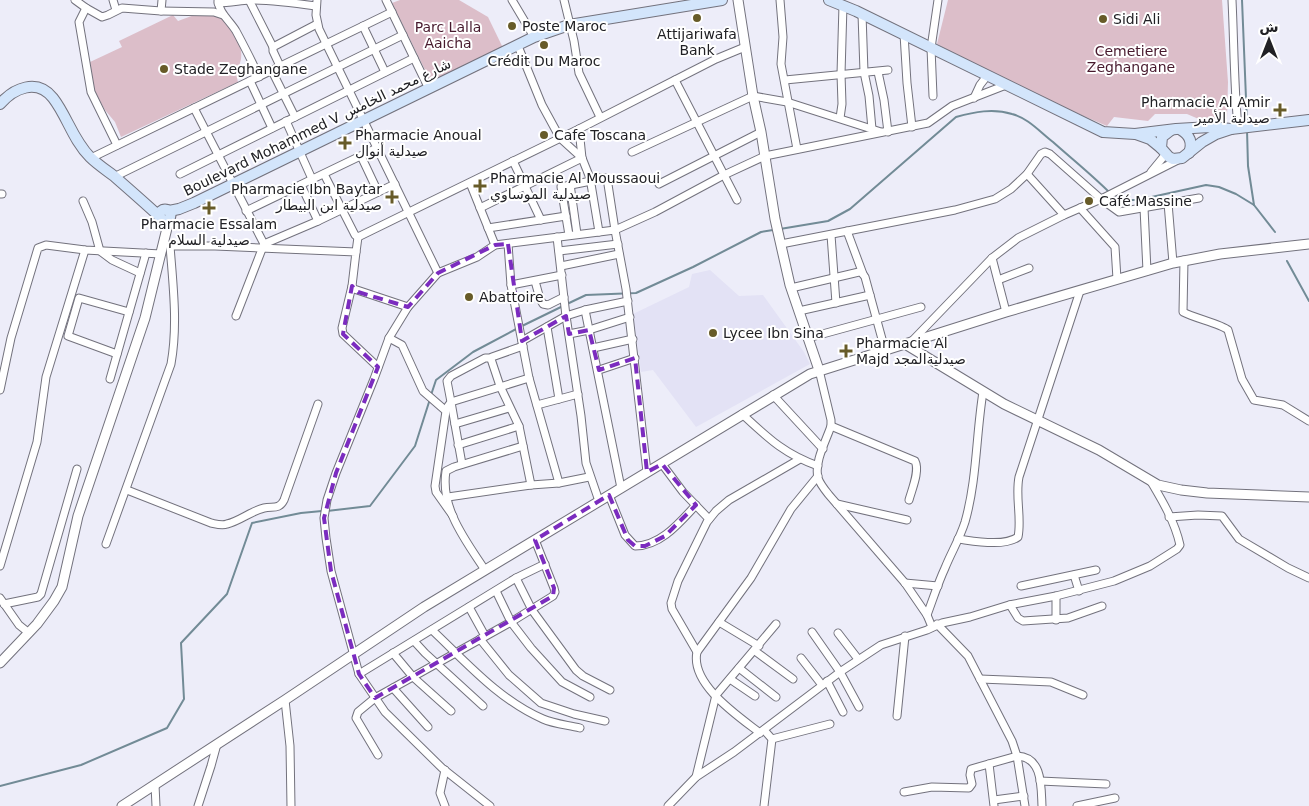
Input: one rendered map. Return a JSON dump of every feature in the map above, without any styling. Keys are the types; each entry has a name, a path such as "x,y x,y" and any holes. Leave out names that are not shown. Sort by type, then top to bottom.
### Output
{"main road":[{"name":"Boulevard Mohammed V شارع محمد الخامس","path":"166,215 534,37 569,25 691,3 722,0"},
{"path":"829,0 904,34 1098,130 1108,133 1135,134 1210,127 1238,128 1309,120"},
{"path":"0,104 7,96 20,88 34,88 43,91 52,98 81,146 91,158 143,201 166,215"},
{"path":"1135,134 1150,139 1173,159 1186,155 1210,137 1238,128"},
{"path":"1163,152 1162,137 1176,130 1188,135 1190,139 1191,148 1186,155"}],"street":[{"path":"75,0 102,17 122,8 214,12 224,15"},
{"path":"113,0 116,10"},
{"path":"161,11 162,0"},
{"path":"249,0 273,47 280,66"},
{"path":"258,77 238,35 224,15 218,2 230,3 249,0 316,3 317,24 326,44 438,273"},
{"path":"386,0 429,89"},
{"path":"512,0 534,37"},
{"path":"564,0 574,41 579,73 600,117"},
{"path":"738,0 776,224 791,288 819,370 831,418 831,426 818,466 818,476 823,487 836,504 905,583 935,626 968,656 1012,741 1017,756 1025,806"},
{"path":"780,0 783,36 781,64 797,149"},
{"path":"933,96 931,48 938,0"},
{"path":"1232,0 1238,128"},
{"path":"840,118 842,104 843,5"},
{"path":"86,8 80,22 91,92 117,145"},
{"path":"91,158 392,12"},
{"path":"862,14 864,72 869,96 872,129"},
{"path":"273,47 317,24"},
{"path":"363,26 385,72"},
{"path":"904,34 912,126"},
{"path":"114,177 403,35"},
{"path":"518,46 542,105 560,138 582,158"},
{"path":"358,237 579,129 716,59 745,47"},
{"path":"180,174 414,58"},
{"path":"272,70 295,117"},
{"path":"785,80 888,70"},
{"path":"878,72 884,100 886,132"},
{"path":"974,98 987,76"},
{"path":"675,80 737,200"},
{"path":"250,81 272,128"},
{"path":"490,806 445,770 385,712 375,698 359,674 331,571 324,518 327,500 389,338 408,307 438,273 477,257 495,245 615,230 655,212 724,175 765,156 928,123 948,109 1006,85"},
{"path":"632,152 753,96 787,102 886,132"},
{"path":"194,108 264,246"},
{"path":"286,121 312,179"},
{"path":"579,129 582,158 591,180 598,232"},
{"path":"659,184 761,132"},
{"path":"246,211 377,148"},
{"path":"780,241 831,235 977,204 1007,193 1027,174 1041,154 1046,152 1119,212 1199,198"},
{"path":"1148,176 1163,152"},
{"path":"908,343 992,258 1018,238 1148,176 1186,155"},
{"path":"361,156 378,192"},
{"path":"480,208 582,158"},
{"path":"513,161 541,220"},
{"path":"324,174 355,235 358,237"},
{"path":"1027,174 1064,215"},
{"path":"569,235 561,187 607,178 628,301 647,472"},
{"path":"470,183 495,245"},
{"path":"236,316 264,246 394,184"},
{"path":"570,184 578,234"},
{"path":"301,185 318,221"},
{"path":"83,202 92,222 100,251 112,260 140,273"},
{"path":"1168,204 1173,263"},
{"path":"1080,208 1115,247 1117,279"},
{"path":"1144,208 1147,271"},
{"path":"106,544 127,490 174,352 175,321 165,246 166,215"},
{"path":"488,228 566,216"},
{"path":"847,231 878,320 885,350"},
{"path":"831,235 836,303"},
{"path":"358,237 352,286 342,328 343,334 378,367"},
{"path":"558,237 566,315 586,463 599,501"},
{"path":"508,244 511,285 522,343 559,483"},
{"path":"559,251 618,244"},
{"path":"122,806 354,655 424,607 662,464 773,394 819,370 1006,312 1184,260 1309,244"},
{"path":"0,390 11,338 38,248 46,245 85,250 146,253 165,246 264,246 356,252"},
{"path":"0,663 29,633 54,601 62,587 78,516 131,362 165,246"},
{"path":"0,566 37,442 46,377 85,250"},
{"path":"110,379 146,253"},
{"path":"561,266 619,254"},
{"path":"992,258 1006,312"},
{"path":"1184,260 1183,312 1228,330 1242,379 1252,398 1283,405 1309,421"},
{"path":"998,280 1029,268"},
{"path":"791,288 859,272 863,274"},
{"path":"511,285 562,275"},
{"path":"535,281 543,304 548,305 565,300"},
{"path":"352,286 358,292 408,307"},
{"path":"958,539 994,542 1009,541 1017,538 1019,532 1018,482 1080,291"},
{"path":"799,311 870,295"},
{"path":"117,354 68,336 79,298 129,312"},
{"path":"462,464 448,383 451,376 485,358 491,358 522,343 566,315 628,301"},
{"path":"808,338 921,307"},
{"path":"585,310 621,488"},
{"path":"569,334 589,330 630,317"},
{"path":"546,327 559,399"},
{"path":"389,338 402,345 423,391 446,411"},
{"path":"593,348 633,339"},
{"path":"908,343 983,392 1038,422 1098,450 1164,487 1198,492 1309,497"},
{"path":"491,358 509,408 519,426 531,485"},
{"path":"598,370 635,358"},
{"path":"484,570 453,516 436,492 435,486 446,411 451,402 530,378"},
{"path":"927,615 964,524 970,497 983,392"},
{"path":"537,404 578,394"},
{"path":"773,394 823,449"},
{"path":"127,490 211,523 222,525 262,508 277,507 284,500 318,404"},
{"path":"455,424 509,408"},
{"path":"742,414 770,440 800,459 818,466"},
{"path":"458,444 519,426"},
{"path":"831,426 915,460 917,464 909,500"},
{"path":"453,516 445,482 446,472 449,468 523,446"},
{"path":"697,652 672,610 671,603 678,581 710,519 723,504 800,459"},
{"path":"662,464 683,492 710,519"},
{"path":"29,633 19,625 2,601 38,597 41,594 77,470"},
{"path":"772,739 716,695 706,684 700,674 696,659 697,652 751,578 791,508 818,476"},
{"path":"448,497 531,485 559,483 590,477"},
{"path":"668,806 696,777 796,707 824,683 881,645 935,626 1010,605 1079,591 1132,575 1177,549 1180,543 1150,480"},
{"path":"609,495 625,535 635,546 645,546 665,536 696,505"},
{"path":"836,504 908,520"},
{"path":"1169,517 1198,514 1222,516 1239,539 1309,578"},
{"path":"378,755 356,718 356,714 375,698 532,610 555,594 536,540"},
{"path":"359,674 516,578 545,564"},
{"path":"1021,586 1096,570"},
{"path":"1074,575 1079,591"},
{"path":"516,578 532,610 576,670 610,690"},
{"path":"905,583 938,586"},
{"path":"496,591 511,622 531,648 562,682 590,697"},
{"path":"1056,596 1056,620"},
{"path":"1010,605 1020,620 1056,620 1080,615 1102,606"},
{"path":"469,607 482,638 509,675 541,703 605,722"},
{"path":"719,622 757,648 793,679"},
{"path":"696,777 716,695 776,624"},
{"path":"432,630 483,679 514,703 543,719 580,728"},
{"path":"812,632 840,672 859,707"},
{"path":"838,633 858,660"},
{"path":"897,716 905,636"},
{"path":"414,641 436,664 483,706"},
{"path":"393,653 413,677 450,711"},
{"path":"801,658 824,683 842,712"},
{"path":"739,668 776,697"},
{"path":"730,679 755,696"},
{"path":"980,679 1051,682 1083,695"},
{"path":"393,688 428,727"},
{"path":"285,700 290,746 291,806"},
{"path":"772,739 830,724"},
{"path":"764,806 772,739"},
{"path":"198,806 217,744"},
{"path":"904,792 932,787 969,788 972,784 970,770 1017,756 1027,758 1038,769 1042,806"},
{"path":"989,764 994,803 1024,796"},
{"path":"445,770 440,793 445,806"},
{"path":"1040,781 1106,784"},
{"path":"155,785 156,806"},
{"path":"1077,806 1095,804 1115,798"}],"highlighted area":[{"path":"508,244 522,341 566,316 569,334 589,330 599,370 635,358 647,472 662,464 696,505 665,536 645,546 635,546 628,540 609,495 535,540 554,588 553,596 375,698 359,674 331,571 324,518 336,473 378,367 343,334 352,286 358,292 408,307 438,273 495,245"}],"shaded area":[{"name":"Lycee Ibn Sina","path":"710,270 739,296 763,295 804,352 810,364 696,427 653,370 641,372 633,314 689,287 692,274"}],"green space":[{"name":"Parc Lalla Aaicha","path":"400,0 459,0 488,17 503,48 431,82 392,3"},
{"name":"Cemetiere Zeghangane","path":"948,0 1222,0 1228,82 1227,119 1201,120 1187,114 1155,114 1148,121 1114,117 1107,126 1025,91 937,44"},
{"name":"Stade Zeghangane","path":"197,14 217,16 227,23 235,34 241,53 237,73 238,82 121,137 115,122 105,110 93,89 90,62 122,47 119,41 173,15 178,21"}],"waterway":[{"path":"1242,0 1247,123"},
{"path":"780,229 828,221 850,209 956,117 984,111 1005,112 1029,122 1110,193"},
{"path":"1247,130 1248,166 1254,205"},
{"path":"1113,196 1125,200 1138,200 1206,185 1219,187 1236,194 1254,205 1275,232"},
{"path":"567,304 586,295 636,293 693,267 761,232 773,230"},
{"path":"1287,261 1309,301"},
{"path":"522,326 563,306"},
{"path":"431,395 436,380 473,352 518,328"},
{"path":"327,511 370,506 415,446 430,399"},
{"path":"0,786 81,765 167,728 184,699 181,643 227,594 252,523 301,513 322,511"}],"place":[{"name":"Attijariwafa Bank","path":"697,18"},
{"name":"Sidi Ali","path":"1103,19"},
{"name":"Poste Maroc","path":"512,26"},
{"name":"Crédit Du Maroc","path":"544,45"},
{"name":"Stade Zeghangane","path":"164,69"},
{"name":"Pharmacie Al Amir صيدلية الأمير","path":"1280,110"},
{"name":"Cafe Toscana","path":"544,135"},
{"name":"Pharmacie Anoual صيدلية أنوال","path":"345,143"},
{"name":"Pharmacie Al Moussaoui صيدلية الموساوي","path":"480,186"},
{"name":"Pharmacie Ibn Baytar صيدلية ابن البيطار","path":"392,197"},
{"name":"Café Massine","path":"1089,201"},
{"name":"Pharmacie Essalam صيدلية السلام","path":"209,208"},
{"name":"Abattoire","path":"469,297"},
{"name":"Lycee Ibn Sina","path":"713,333"},
{"name":"Pharmacie Al Majd صيدليةالمجد","path":"846,351"}]}
